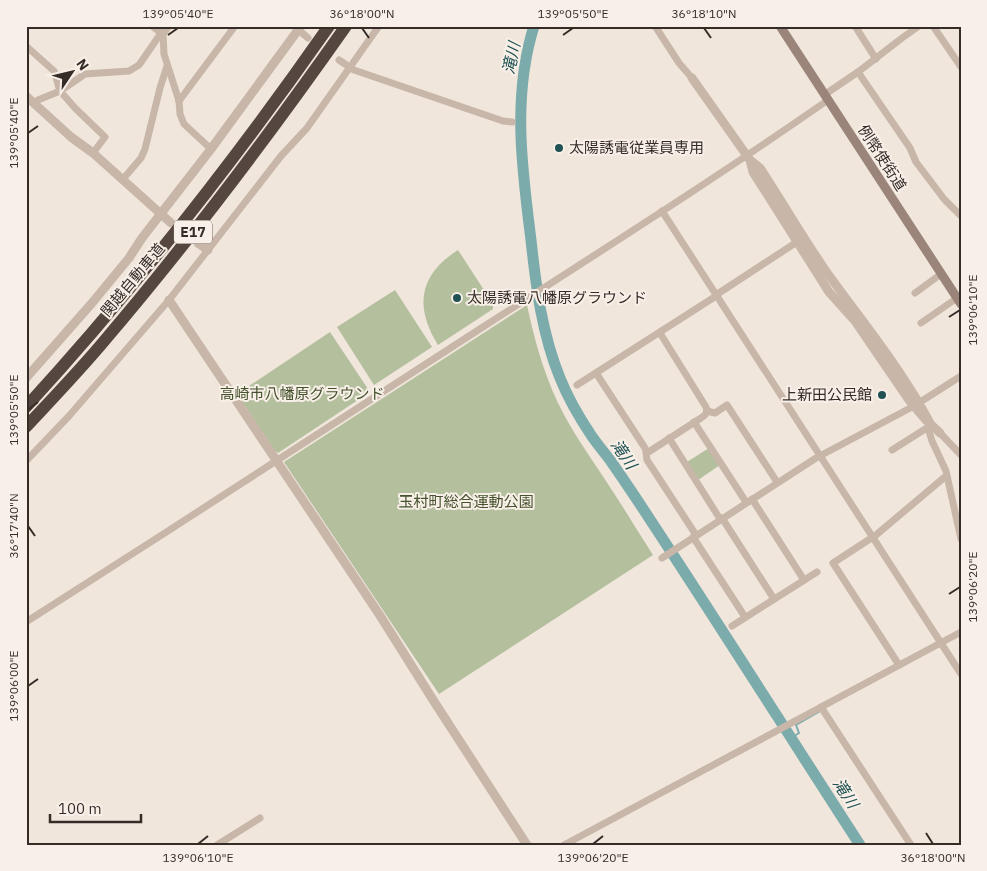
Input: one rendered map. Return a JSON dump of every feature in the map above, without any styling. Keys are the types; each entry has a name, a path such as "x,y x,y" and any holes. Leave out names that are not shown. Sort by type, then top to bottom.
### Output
{"highway":[{"name":"関越自動車道","path":"26,407 95,331 164,247 248,138 329,26"},
{"name":"関越自動車道","path":"26,427 104,341 168,265 298,94 346,26"}],"main road":[{"name":"例幣使街道","path":"780,26 959,301"}],"street":[{"path":"152,26 162,34 164,54 179,101 180,114 184,124 211,149"},
{"path":"34,104 38,100 60,91 85,74 129,71 139,65 169,26"},
{"path":"179,101 235,26"},
{"path":"26,461 69,416 169,300 284,152 307,128 379,26"},
{"path":"655,26 679,63 692,78 748,158 753,172 801,240 829,292 855,321 917,404 930,426 940,433 961,455"},
{"path":"855,26 876,59"},
{"path":"26,622 150,544 662,211 748,158 919,26"},
{"path":"933,26 961,66"},
{"path":"26,378 129,258 142,238 211,149 298,28 308,38"},
{"path":"26,46 54,71 60,91 105,137 93,153"},
{"path":"339,60 354,70 503,121 512,122"},
{"path":"123,179 141,158 145,149 167,66"},
{"path":"858,72 910,148 916,162 946,201 961,216"},
{"path":"26,96 172,223"},
{"path":"662,211 961,674"},
{"path":"577,385 801,240"},
{"path":"198,242 208,250"},
{"path":"915,293 941,274"},
{"path":"169,300 277,460 527,845"},
{"path":"922,323 959,301"},
{"path":"660,333 706,407 707,412"},
{"path":"596,373 647,453 647,460 745,617"},
{"path":"662,557 820,455 917,404 961,376"},
{"path":"707,412 716,413 727,405 778,482"},
{"path":"647,453 707,412"},
{"path":"694,422 804,580"},
{"path":"892,450 930,426"},
{"path":"930,426 929,434 945,468 961,539"},
{"path":"669,438 774,599"},
{"path":"899,665 833,563 873,537 946,476"},
{"path":"732,626 817,572"},
{"path":"564,845 961,632"},
{"path":"821,707 911,845"},
{"path":"217,845 260,818"}],"green space":[{"name":"太陽誘電八幡原グラウンド","path":"458,250 493,304 493,309 438,345 430,331 426,317 423,304 424,292 435,270"},
{"path":"395,290 432,347 374,385 337,327"},
{"name":"玉村町総合運動公園","path":"527,305 548,379 563,413 653,555 439,694 284,462"},
{"name":"高崎市八幡原グラウンド","path":"330,332 370,392 278,453 237,394"},
{"path":"709,448 720,465 698,480 687,462"}],"waterway":[{"name":"滝川","path":"534,26 527,52 523,79 521,106 522,160 538,293 544,327 560,378 578,414 646,513 860,845"},
{"path":"791,738 799,733 796,725 822,710"}],"place":[{"name":"太陽誘電従業員専用","path":"559,148"},
{"name":"太陽誘電八幡原グラウンド","path":"457,298"},
{"name":"上新田公民館","path":"882,395"}]}
